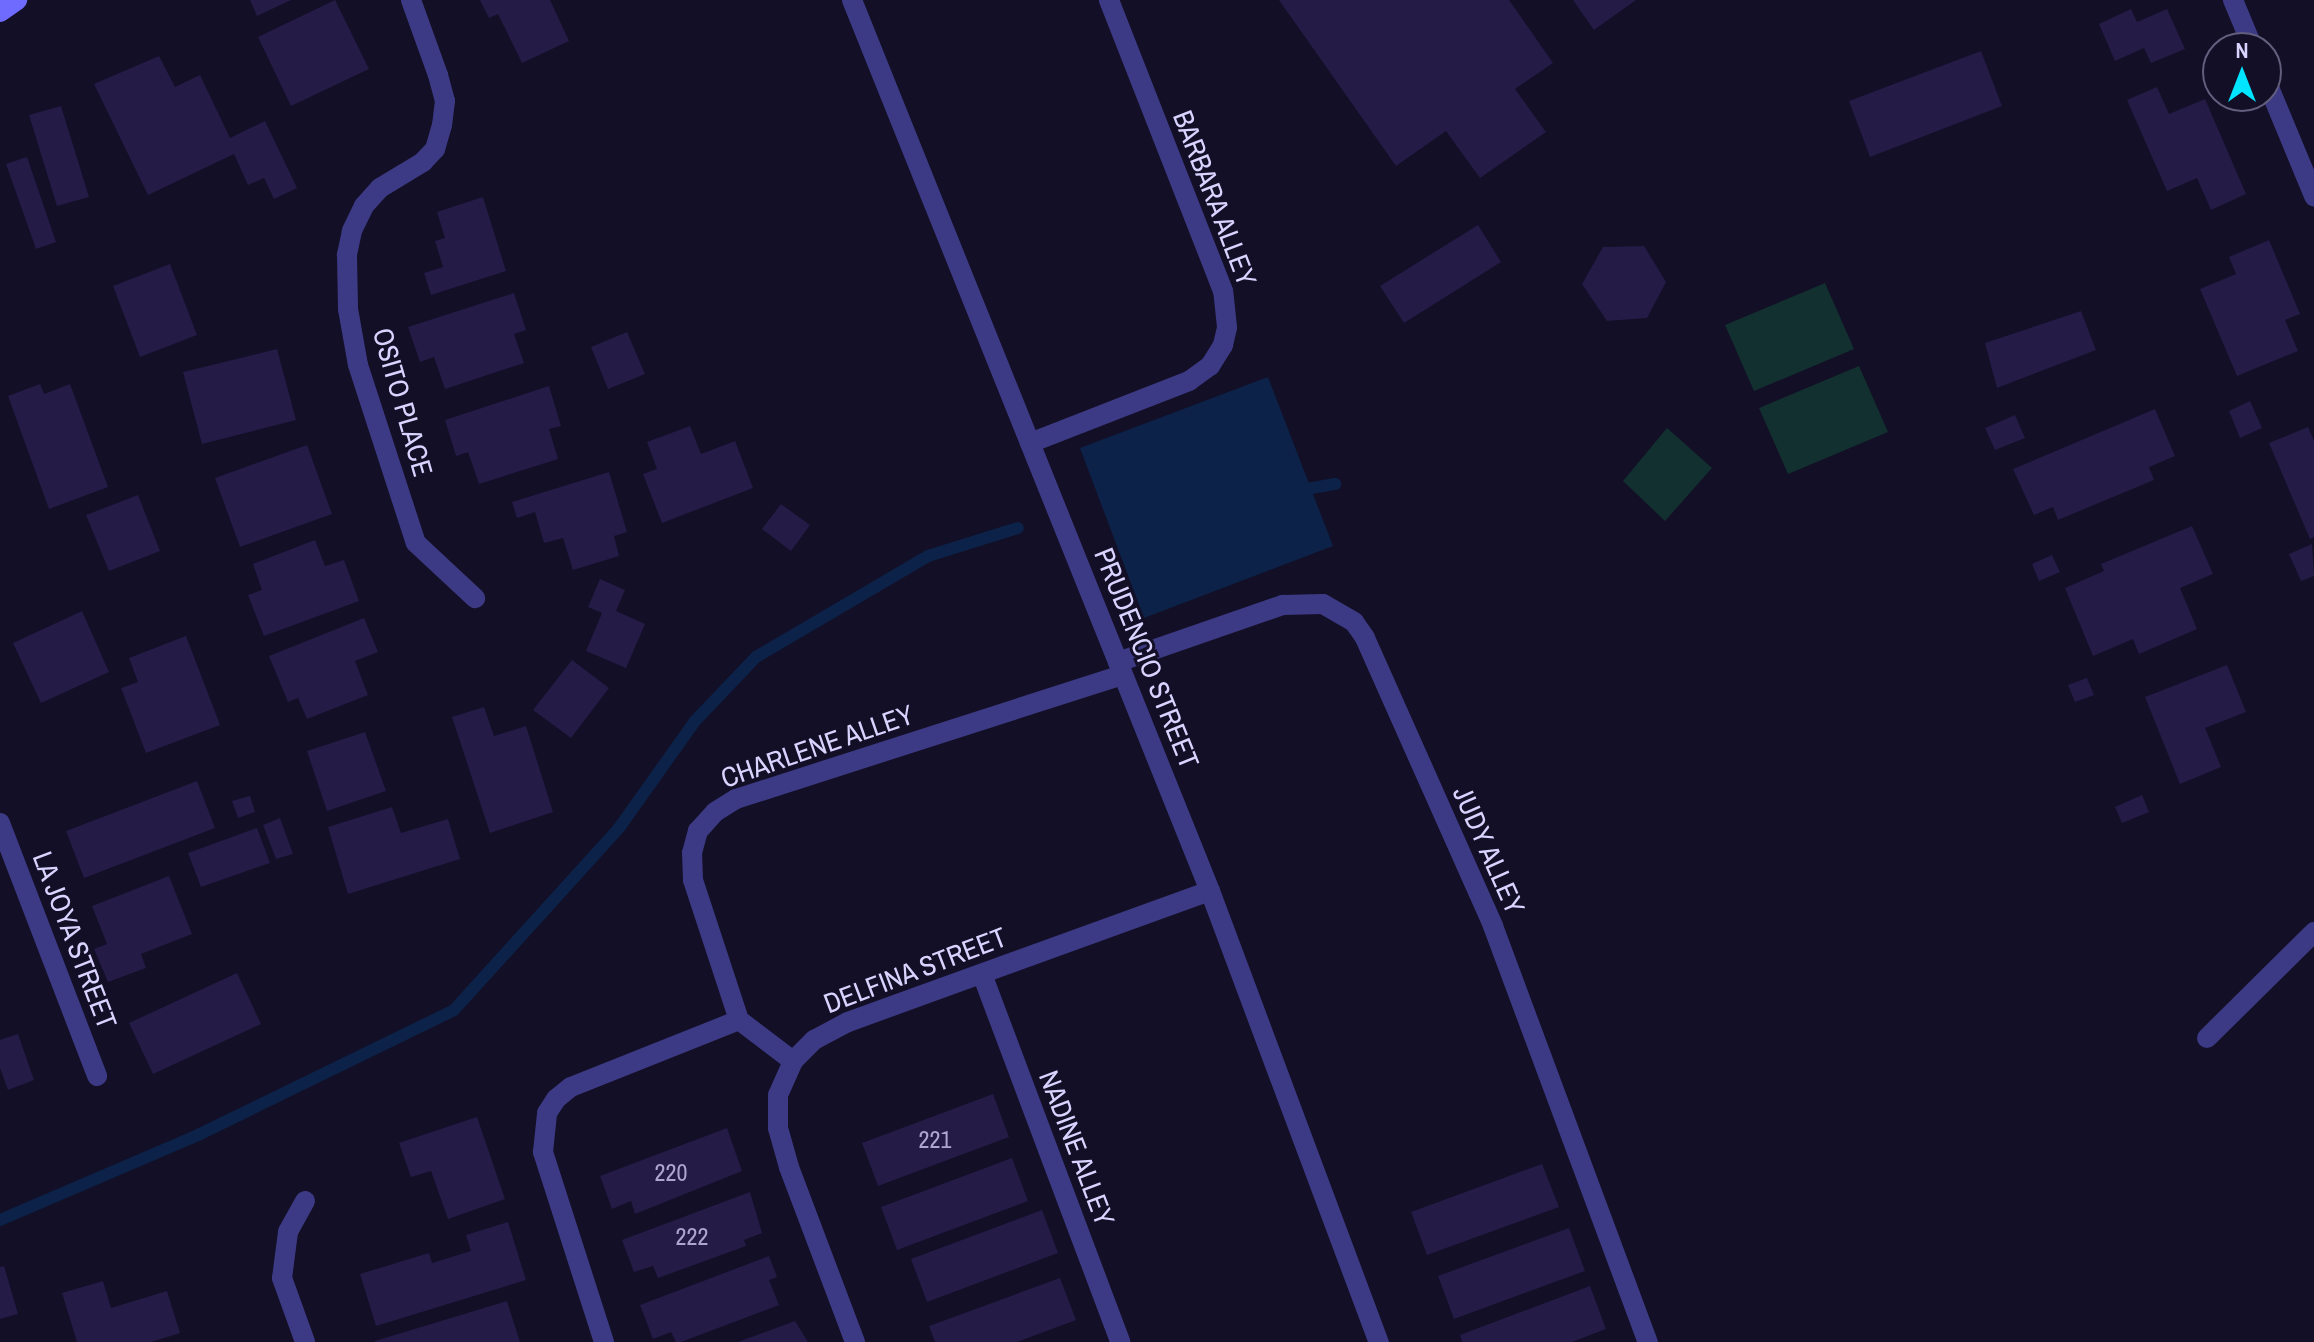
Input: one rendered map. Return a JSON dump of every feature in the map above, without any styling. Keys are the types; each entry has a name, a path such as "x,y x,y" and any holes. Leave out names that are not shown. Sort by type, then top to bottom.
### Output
{"street":[{"path":"0,12 17,0"},
{"name":"OSITO PLACE","path":"411,0 445,101 442,125 435,149 423,162 380,188 364,206 352,231 347,255 348,309 358,365 416,543 475,598"},
{"name":"PRUDENCIO STREET","path":"852,0 1210,891 1379,1342"},
{"name":"BARBARA ALLEY","path":"1030,443 1189,381 1210,366 1223,345 1227,327 1223,291 1109,0"},
{"path":"2233,0 2246,32"},
{"path":"2279,112 2314,196"},
{"name":"JUDY ALLEY","path":"1121,668 1283,605 1323,604 1354,622 1365,638 1493,926 1648,1342"},
{"name":"CHARLENE ALLEY","path":"739,1020 693,880 692,853 698,831 715,812 736,799 1121,668"},
{"name":"LA JOYA STREET","path":"0,823 97,1076"},
{"name":"DELFINA STREET","path":"855,1342 789,1167 778,1128 778,1095 793,1061 814,1040 848,1022 1210,891"},
{"path":"2207,1038 2314,932"},
{"name":"NADINE ALLEY","path":"982,974 1120,1342"},
{"path":"604,1342 543,1152 547,1113 556,1099 571,1087 739,1020 793,1061"},
{"path":"305,1201 288,1232 282,1278 305,1342"}],"green space":[{"path":"1825,283 1854,349 1754,391 1725,325"},
{"path":"1859,366 1888,432 1788,474 1759,408"},
{"path":"1667,428 1712,468 1665,521 1623,481"}],"water":[{"path":"1268,377 1333,546 1144,618 1080,448"}],"building":[{"path":"250,0 291,0 257,16"},
{"path":"335,0 369,69 291,106 258,37"},
{"path":"480,0 550,0 569,41 522,63 498,14 489,18"},
{"path":"1279,0 1509,0 1553,63 1515,89 1546,132 1480,178 1446,131 1396,166"},
{"path":"1573,0 1636,0 1594,30"},
{"path":"2131,9 2137,22 2167,9 2185,49 2151,63 2144,48 2115,61 2099,24"},
{"path":"1981,51 2002,106 1870,157 1849,101"},
{"path":"159,56 175,87 200,75 230,138 265,121 297,188 274,199 264,178 248,185 234,154 148,195 94,84"},
{"path":"2157,87 2169,114 2202,100 2202,112 2211,112 2246,194 2211,210 2197,178 2167,191 2127,100"},
{"path":"61,106 89,197 57,206 29,115"},
{"path":"27,157 56,242 36,249 6,164"},
{"path":"483,197 506,271 431,295 424,273 443,267 435,241 445,238 437,212"},
{"path":"1478,225 1501,262 1404,323 1380,286"},
{"path":"2269,240 2300,314 2285,320 2298,351 2237,376 2200,289 2236,274 2229,257"},
{"path":"1644,246 1666,282 1647,318 1607,321 1582,284 1603,247"},
{"path":"170,264 197,335 140,357 113,286"},
{"path":"514,293 526,330 514,334 524,363 445,389 434,357 420,362 408,327"},
{"path":"2081,311 2096,350 1997,388 1985,343"},
{"path":"627,332 645,374 608,389 591,347"},
{"path":"277,349 296,420 202,444 183,372"},
{"path":"40,384 44,394 70,384 108,487 49,509 8,396"},
{"path":"549,386 561,426 549,429 558,459 479,484 468,452 456,456 445,420"},
{"path":"2250,401 2262,428 2240,438 2229,411"},
{"path":"2155,409 2175,456 2149,467 2154,480 2058,520 2053,507 2034,515 2013,469"},
{"path":"2015,415 2025,438 1995,450 1985,428"},
{"path":"690,426 701,454 735,441 753,488 662,523 643,474 657,469 647,442"},
{"path":"2308,427 2314,441 2314,537 2310,539 2269,443"},
{"path":"307,445 332,514 240,547 215,478"},
{"path":"609,472 627,532 614,536 619,556 573,570 563,538 544,543 535,512 517,518 512,502"},
{"path":"138,495 160,551 109,571 86,515"},
{"path":"781,504 810,525 791,551 762,529"},
{"path":"2192,526 2213,574 2180,588 2197,629 2139,654 2133,639 2093,656 2065,588 2104,571 2101,564"},
{"path":"315,540 325,566 344,560 359,601 264,636 248,595 262,590 253,564"},
{"path":"2312,544 2314,576 2301,581 2289,554"},
{"path":"2052,555 2060,572 2039,581 2032,564"},
{"path":"600,579 625,590 616,611 645,624 626,668 586,651 602,613 588,607"},
{"path":"82,611 109,672 41,703 13,643"},
{"path":"364,618 378,652 355,661 368,695 307,719 298,698 288,702 269,656"},
{"path":"186,636 220,725 146,753 121,688 138,682 129,658"},
{"path":"572,660 609,688 571,738 533,710"},
{"path":"2227,665 2246,712 2205,728 2221,767 2180,784 2145,697"},
{"path":"2087,678 2094,695 2075,702 2068,685"},
{"path":"484,707 494,736 526,726 553,812 490,833 452,717"},
{"path":"365,732 386,791 327,811 307,751"},
{"path":"197,781 215,828 84,878 66,831"},
{"path":"2142,795 2149,812 2122,823 2115,807"},
{"path":"250,796 255,812 238,818 232,801"},
{"path":"392,807 401,833 448,819 460,859 348,894 328,827"},
{"path":"280,818 293,854 276,859 263,825"},
{"path":"257,828 270,863 201,887 188,853"},
{"path":"169,876 192,934 141,954 146,968 108,982 94,949 107,944 92,906"},
{"path":"237,973 261,1024 153,1074 129,1023"},
{"path":"18,1034 34,1080 8,1090 0,1068 0,1040"},
{"path":"993,1094 1009,1137 878,1186 862,1143"},
{"path":"477,1117 505,1199 448,1219 431,1171 411,1177 399,1143"},
{"path":"727,1128 742,1171 635,1214 631,1201 612,1209 600,1176"},
{"path":"1012,1158 1028,1201 897,1250 881,1207"},
{"path":"1542,1164 1559,1207 1427,1255 1411,1212"},
{"path":"750,1192 762,1233 744,1240 746,1246 658,1278 653,1266 634,1272 622,1240"},
{"path":"1042,1210 1058,1253 927,1302 911,1259"},
{"path":"508,1222 526,1280 376,1326 360,1274 429,1253 432,1263 471,1251 466,1235"},
{"path":"1569,1228 1585,1271 1454,1319 1438,1276"},
{"path":"769,1256 777,1277 769,1280 779,1305 681,1342 676,1342 671,1332 653,1339 640,1305"},
{"path":"4,1266 18,1314 0,1319 0,1267"},
{"path":"1060,1278 1076,1320 1017,1342 935,1342 929,1326"},
{"path":"103,1281 111,1308 167,1291 180,1333 151,1342 77,1342 62,1293"},
{"path":"1590,1286 1606,1329 1572,1342 1462,1342 1460,1335"},
{"path":"507,1301 520,1342 375,1342 375,1341"},
{"path":"795,1321 808,1342 738,1342"}],"waterway":[{"path":"1295,491 1335,484"},
{"path":"0,1220 198,1135 454,1010 619,828 695,721 756,657 928,556 1018,528"}]}
